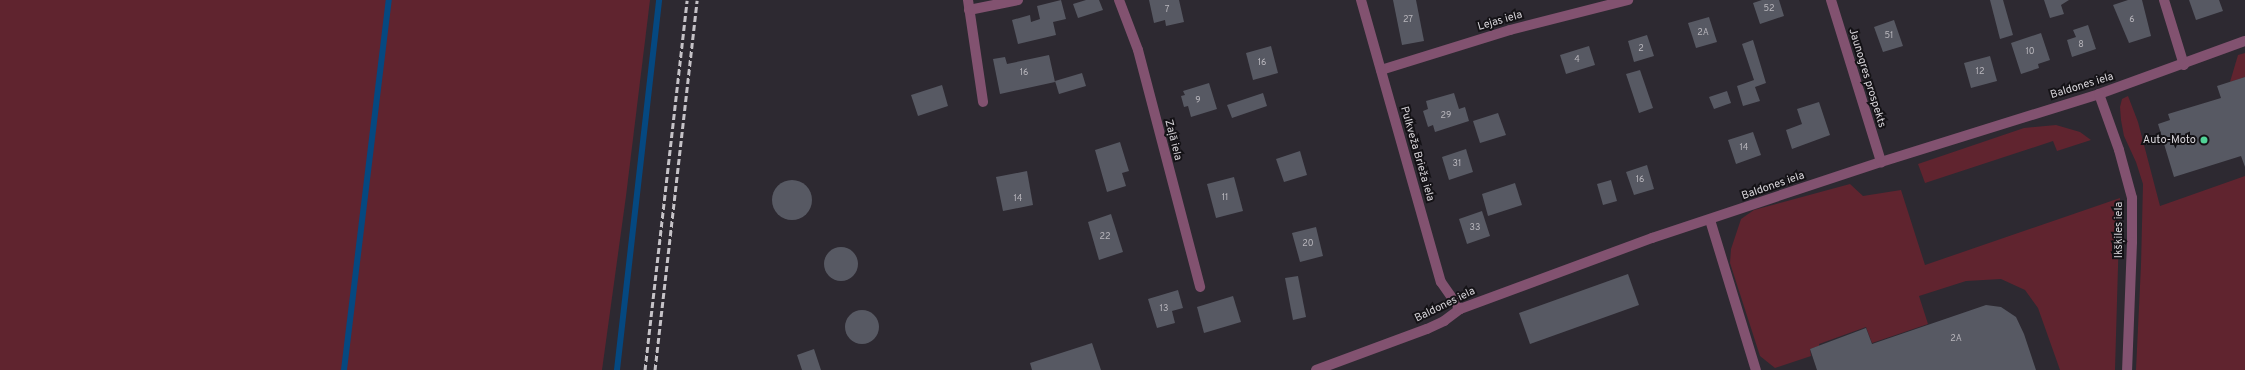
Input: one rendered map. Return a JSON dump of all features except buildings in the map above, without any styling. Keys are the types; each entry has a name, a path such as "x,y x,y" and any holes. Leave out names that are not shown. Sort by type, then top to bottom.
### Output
{"street":[{"path":"983,102 968,5 1018,0"},
{"name":"Zaļā iela","path":"1118,0 1138,50 1200,287"},
{"name":"Pulkveža Brieža iela","path":"1361,0 1441,282 1460,309"},
{"name":"Lejas iela","path":"1381,70 1510,30 1628,0"},
{"name":"Jaunogres prospekts","path":"1831,0 1881,162"},
{"path":"2164,0 2184,65"},
{"name":"Baldones iela","path":"1316,370 1427,329 1444,321 1460,309 1652,238 1881,162 2099,94 2184,65 2245,41"},
{"name":"Ikšķiles iela","path":"2099,94 2132,198 2132,242 2127,370"},
{"path":"1710,220 1756,370"}],"shaded area":[{"path":"0,0 650,0 626,196 602,370 0,370"},
{"path":"2245,53 2245,77 2230,82 2238,55"},
{"path":"2128,96 2138,122 2160,206 2245,176 2245,370 2136,370 2143,184 2136,162 2124,136 2121,120 2120,107 2122,99"},
{"path":"2056,125 2080,132 2091,140 2057,151 2053,141 1925,183 1918,164 2024,128"},
{"path":"1850,184 1863,196 1901,190 1925,265 2120,198 2115,370 2060,370 2038,308 2025,290 2001,279 1966,281 1919,296 1928,324 1872,343 1866,327 1819,344 1819,346 1810,349 1811,356 1775,368 1760,356 1730,263 1731,249 1741,219 1754,210"}],"waterway":[{"path":"344,370 389,0"},
{"path":"617,370 659,0"}],"railway":[{"path":"645,370 687,0"},
{"path":"655,370 697,0"}],"place":[{"name":"Auto-Moto","path":"2204,140"}]}
